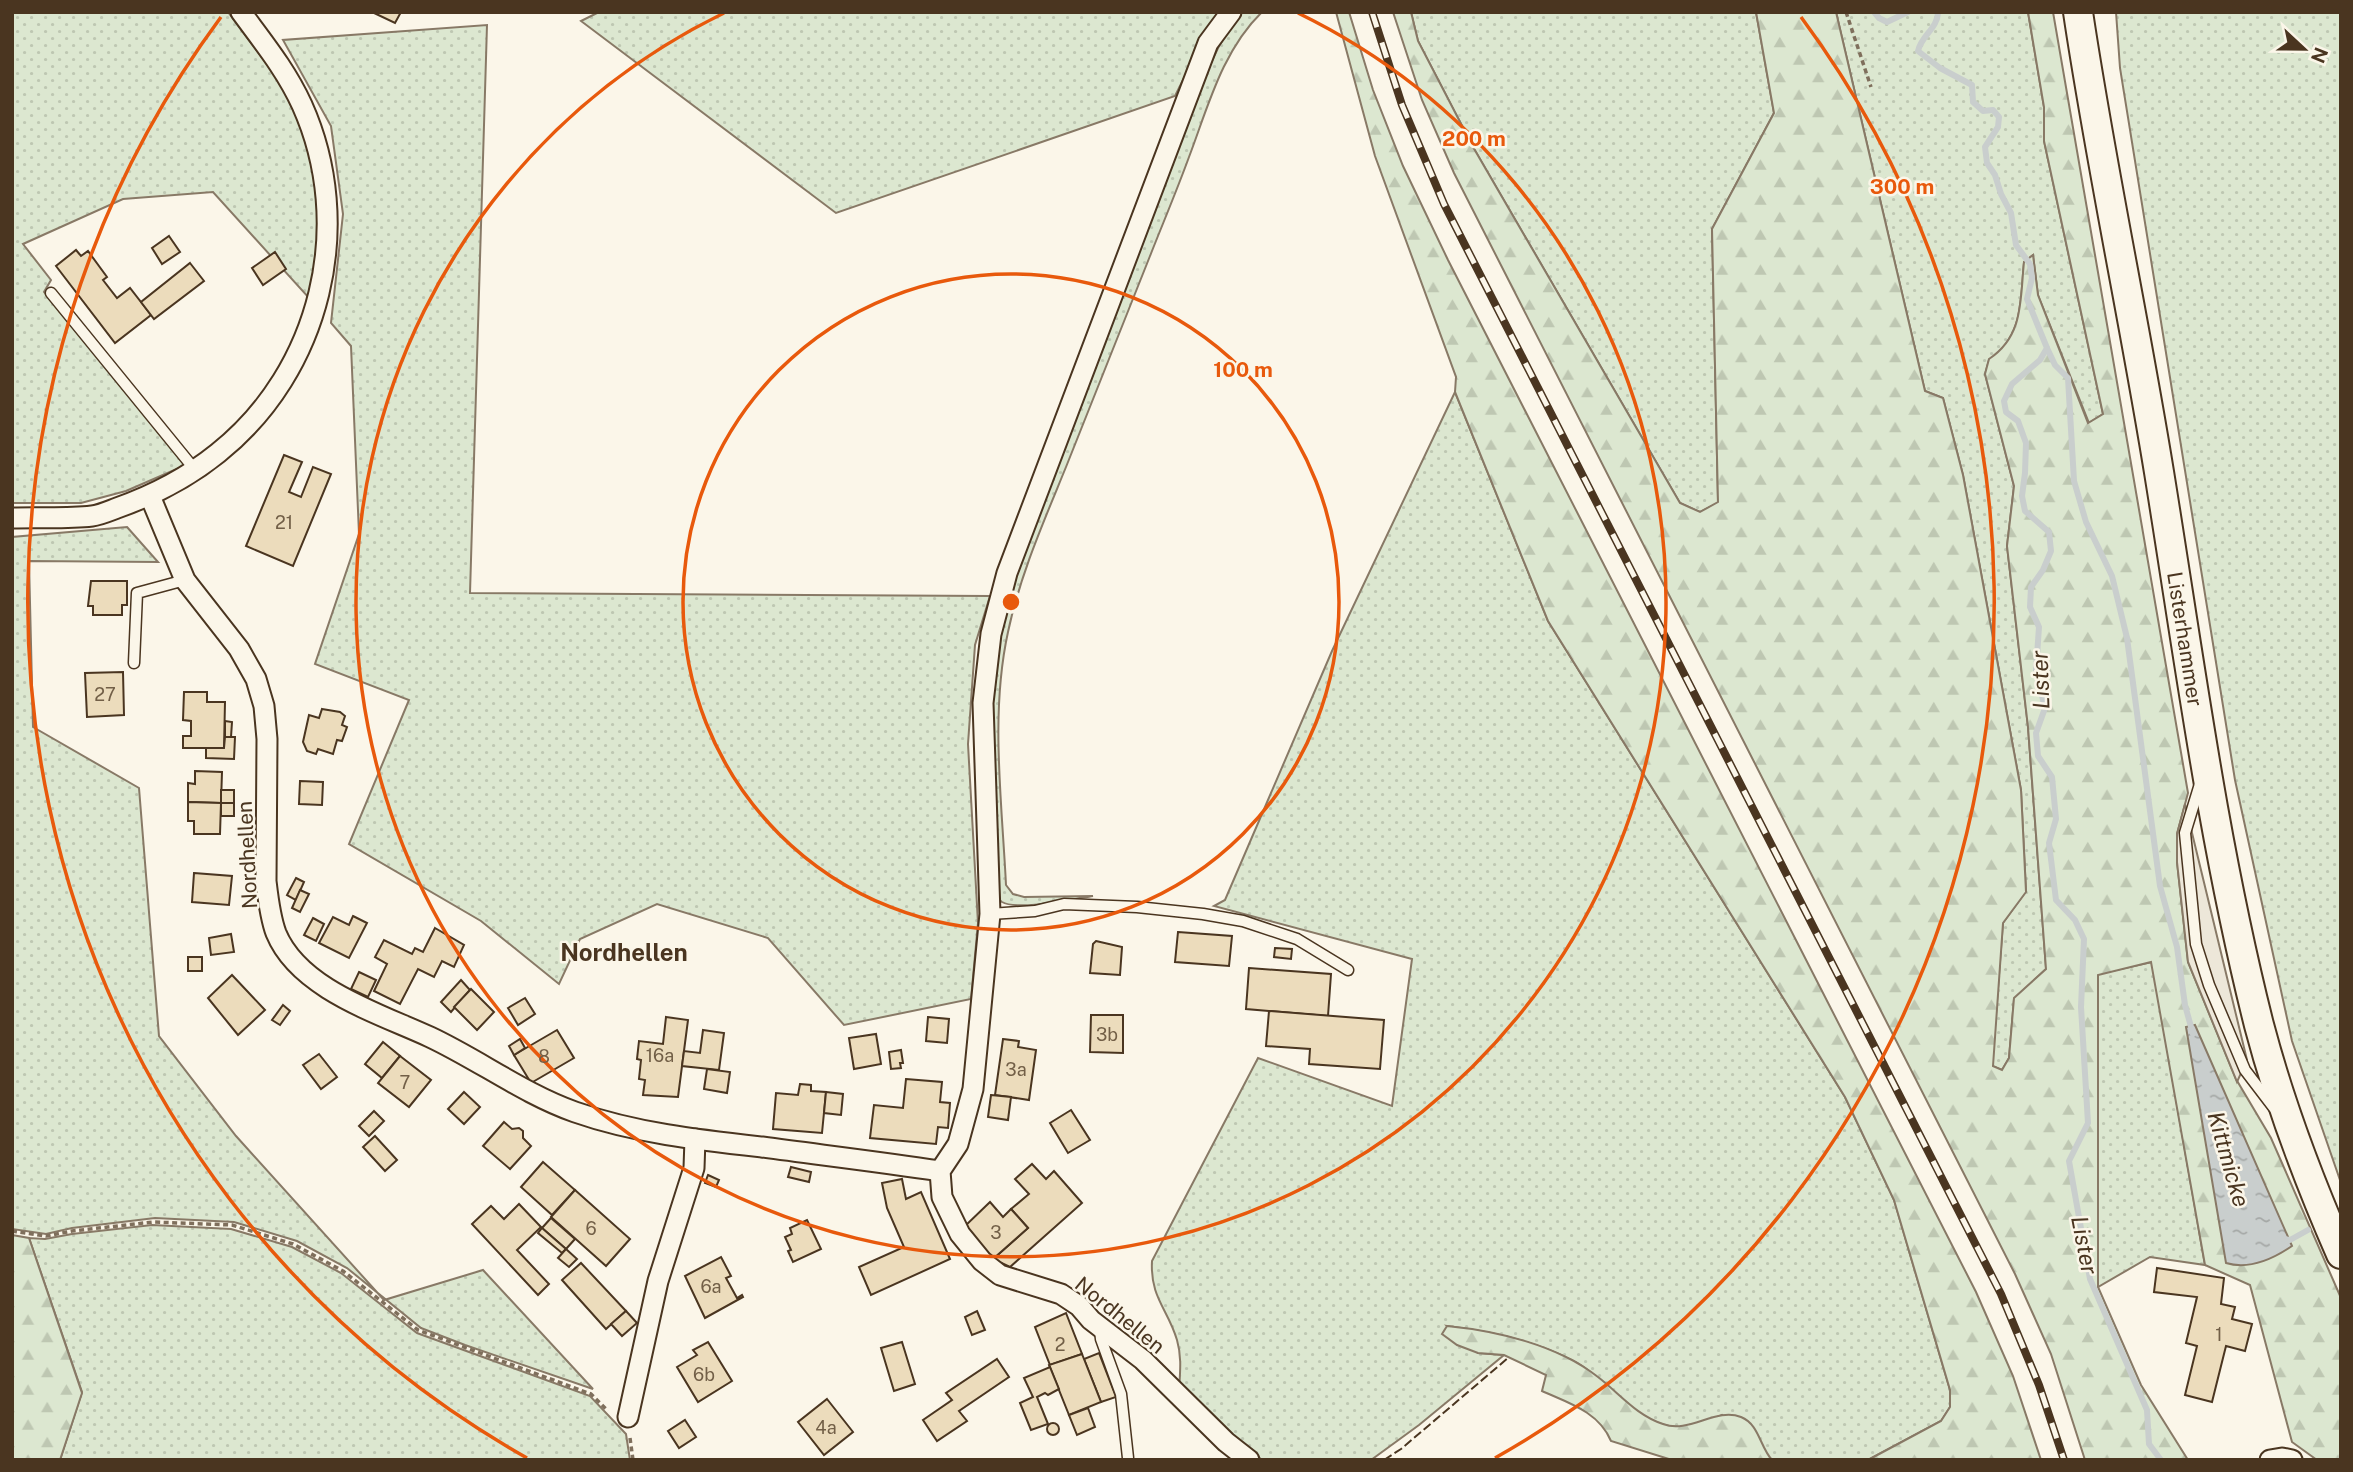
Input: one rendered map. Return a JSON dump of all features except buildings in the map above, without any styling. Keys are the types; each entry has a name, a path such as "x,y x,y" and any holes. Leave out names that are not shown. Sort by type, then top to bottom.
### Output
{"main road":[{"name":"Listerhammer","path":"2078,12 2158,468 2205,767 2228,894 2260,1028 2312,1187 2341,1254"}],"street":[{"path":"12,518 94,516 150,496 197,471 231,443 265,408 288,375 305,339 318,300 326,263 328,223 325,183 316,141 286,73 241,12"},
{"path":"940,1171 958,1144 973,1089 990,914 983,702 991,634 1007,573 1208,43 1231,12"},
{"name":"Nordhellen","path":"150,496 185,580 239,649 256,679 264,706 267,739 266,881 276,933 289,957 306,975 335,993 467,1055 548,1102 616,1125 695,1139 940,1171 942,1197 960,1234 982,1261 1000,1275 1061,1294 1079,1307 1100,1328 1143,1360 1226,1442 1249,1460"},
{"path":"622,1418 658,1281 694,1168 695,1139"},
{"path":"2270,1460 2291,1460"}],"lane":[{"path":"51,293 197,471"},
{"path":"134,663 136,593 185,580"},
{"path":"2205,767 2185,833 2196,944 2209,985 2245,1070 2294,1135"},
{"path":"990,914 1035,911 1064,904 1137,907 1203,914 1243,921 1297,939 1348,970"},
{"path":"1100,1328 1101,1339 1121,1394 1128,1458"}],"path":[{"path":"1846,12 1871,87"},
{"path":"12,1231 46,1236 153,1222 232,1225 293,1244 343,1271 418,1330 591,1394 622,1418"}],"green space":[{"path":"12,12 228,12 286,90 310,149 319,216 314,276 309,298 213,192 123,199 23,244 51,280 44,292 186,465 126,491 81,503 12,503"},
{"path":"599,12 1222,12 1196,54 1175,96 836,213 581,21"},
{"path":"1262,12 1236,44 1218,80 1033,548 1008,632 998,726 1006,885 1013,894 1024,897 1093,896 1046,903 1009,904 1001,901 995,893 991,693 998,639 1013,584 1201,84 1219,46 1240,13"},
{"path":"1336,12 1349,12 1373,90 1403,166 1448,260 1976,1292 2013,1376 2041,1460 1868,1460 1941,1421 1950,1407 1950,1390 1894,1200 1845,1097 1548,621 1455,392 1456,377 1375,156"},
{"path":"1393,12 1411,12 1418,41 1473,147 1680,503 1700,512 1718,502 1712,229 1774,113 1756,12 1836,12 1925,391 1943,398 1963,475 2021,790 2026,892 2003,923 1993,1066 2002,1070 2009,1058 2014,998 2046,969 2028,727 2007,546 2014,486 1985,374 1989,359 2009,339 2014,328 2020,303 2024,262 2033,255 2038,295 2088,423 2103,414 2044,141 2044,107 2028,12 2053,12 2188,793 2177,834 2177,862 2188,962 2236,1079 2271,1138 2341,1298 2341,1460 2317,1460 2292,1442 2250,1285 2205,1265 2151,962 2098,975 2098,1287 2141,1385 2188,1460 2085,1460 2051,1354 2015,1274 1454,173 1422,100"},
{"path":"1411,12 1756,12 1774,113 1712,229 1718,503 1700,512 1680,503 1473,147 1418,41"},
{"path":"1836,12 2028,12 2044,107 2044,141 2103,414 2089,423 2038,295 2033,255 2024,262 2020,303 2014,328 2009,340 1989,360 1985,374 2014,486 2007,546 2028,727 2046,969 2014,999 2009,1058 2002,1070 1992,1066 2003,923 2026,891 2021,790 1963,475 1943,398 1925,391"},
{"path":"2116,12 2341,12 2341,1183 2292,1041 2235,780 2120,68"},
{"path":"487,25 470,593 990,596 975,645 968,744 978,923 971,999 844,1025 768,938 657,904 580,939 559,984 481,921 349,844 409,700 315,664 359,534 351,346 331,323 343,214 331,126 283,40"},
{"path":"1455,392 1548,621 1845,1097 1894,1200 1950,1390 1950,1407 1941,1421 1868,1460 1772,1460 1722,1415 1692,1426 1674,1427 1657,1422 1642,1415 1587,1369 1558,1353 1511,1338 1447,1326 1478,1353 1504,1355 1419,1425 1371,1460 1262,1460 1179,1391 1179,1346 1154,1285 1152,1261 1258,1058 1392,1106 1412,959 1214,906 1225,900 1332,651"},
{"path":"127,527 158,562 29,561 33,727 139,788 159,1036 236,1136 377,1293 347,1268 297,1241 234,1222 155,1218 72,1228 46,1234 12,1229 12,537"},
{"path":"2152,962 2205,1265 2150,1257 2098,1287 2098,974"},
{"path":"152,1225 231,1229 292,1247 341,1273 417,1333 590,1396 626,1434 630,1460 60,1460 82,1392 29,1238 45,1239"},
{"path":"12,1235 29,1238 82,1393 60,1460 12,1460"},
{"path":"483,1270 593,1389 421,1328 386,1299"},
{"path":"1447,1326 1526,1341 1564,1356 1598,1377 1636,1410 1663,1424 1683,1426 1722,1415 1741,1417 1756,1430 1772,1460 1672,1460 1611,1441 1606,1431 1591,1416 1573,1404 1542,1391 1546,1375 1504,1355 1478,1353 1457,1345 1442,1334"}],"shaded area":[{"path":"2185,804 2247,1060 2237,1082 2188,962 2177,862 2177,834"}],"water":[{"path":"2195,1025 2292,1246 2260,1262 2243,1265 2226,1263 2186,1027"}],"waterway":[{"name":"Lister","path":"1874,12 1887,22 1908,12"},
{"name":"Lister","path":"1938,12 1935,23 1918,51 1940,68 1972,85 1973,102 1983,111 1993,110 1999,117 1998,127 1985,147 1987,163 2011,213 2016,245 2030,264 2032,278 2027,299 2047,348 2040,360 2012,384 2004,401 2006,412 2018,421 2026,443 2022,496 2025,511 2049,532 2051,551 2043,570 2031,587 2030,607 2039,627 2036,670 2045,708 2036,733 2038,756 2052,777 2056,819 2049,843 2056,900 2075,920 2084,939 2081,1007 2088,1123 2069,1161 2090,1279 2147,1410 2149,1444 2161,1460"},
{"path":"2047,348 2055,365 2068,378 2074,481 2086,522 2112,576 2127,638 2160,886 2177,947 2185,1005 2193,1034"},
{"name":"Kittmicke","path":"2284,1239 2290,1240 2308,1230"}],"railway":[{"path":"1372,12 1402,105 1444,204 2001,1294 2039,1385 2064,1460"}],"fence":[{"path":"1384,1460 1401,1449 1508,1358"}],"district":[{"name":"Nordhellen","path":"624,952"}]}
